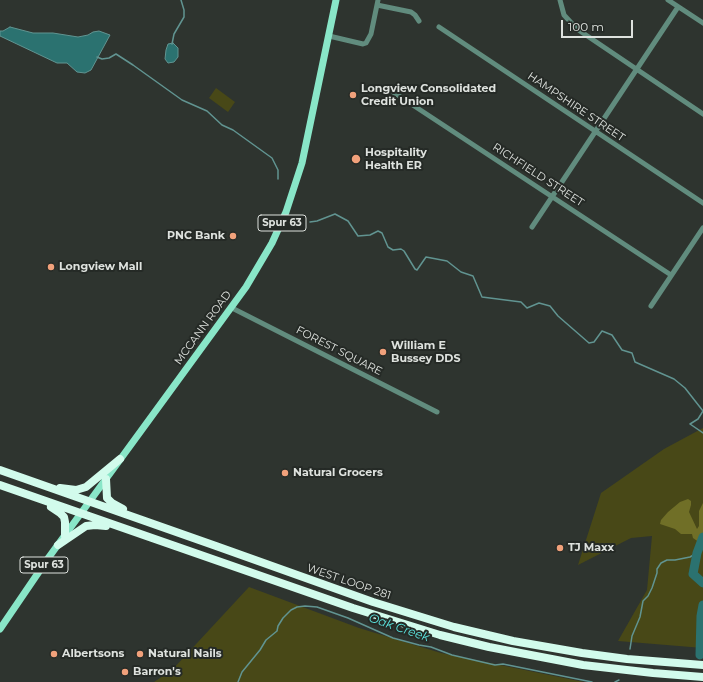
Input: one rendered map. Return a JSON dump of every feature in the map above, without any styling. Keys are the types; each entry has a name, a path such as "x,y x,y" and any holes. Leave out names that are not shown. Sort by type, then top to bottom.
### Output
{"highway":[{"path":"42,485 82,489 88,486 120,459"},
{"name":"WEST LOOP 281","path":"0,470 263,562 344,593 398,611 454,627 539,646 621,658 703,665"},
{"path":"106,479 106,495 108,500 141,519"},
{"name":"WEST LOOP 281","path":"0,486 395,622 465,641 536,657 583,665 703,677"},
{"path":"37,498 63,515 65,520 65,536"},
{"path":"58,545 88,526 95,525 120,527"},
{"path":"222,563 229,559 256,568 263,562"},
{"path":"298,589 300,584 303,583 334,594 344,593"},
{"path":"465,641 484,640 532,650 535,650 539,646"}],"main road":[{"name":"MCCANN ROAD","path":"0,630 58,545 232,308 250,282 268,251 282,223 292,197 307,146 336,0"}],"street":[{"path":"560,0 564,15 572,26 703,114"},
{"path":"668,0 703,23"},
{"path":"329,36 363,44 366,43 371,34 378,2 411,12 419,21"},
{"path":"532,227 678,7"},
{"name":"HAMPSHIRE STREET","path":"439,27 703,203"},
{"name":"RICHFIELD STREET","path":"393,92 671,276"},
{"path":"651,306 703,228"},
{"name":"FOREST SQUARE","path":"232,308 437,412"}],"shaded area":[{"path":"216,88 235,102 228,112 209,98"},
{"path":"703,428 703,648 618,641 647,590 652,536 631,538 578,565 601,493 664,449"},
{"path":"688,499 691,501 689,512 697,529 699,526 699,511 703,503 703,545 693,538 692,534 681,534 675,529 660,524 661,520 668,512 680,502"},
{"path":"249,587 359,628 441,653 584,682 154,682 172,670"}],"water":[{"path":"10,27 33,33 53,33 78,37 99,31 110,35 91,70 85,73 77,72 67,63 57,63 0,36 0,31"},
{"path":"173,43 178,48 178,57 174,62 168,63 165,59 166,50 168,44"}],"waterway":[{"path":"172,44 174,34 184,17 184,10 181,0"},
{"path":"97,57 102,59 109,58 116,54 182,100 207,111 222,125 233,130 272,158 278,170 278,179"},
{"path":"310,222 335,214 348,221 358,236 370,235 378,231 382,233 388,247 393,250 401,249 404,251 417,270 426,257 447,261 461,272 473,276 482,297 521,302 527,308 539,303 550,306 558,316 589,343 594,342 602,331 612,335 622,350 632,353 635,362 674,379 685,388 703,411 698,419 690,424 703,433"},
{"path":"703,537 697,553 693,574 703,583"},
{"name":"Oak Creek","path":"630,649 632,636 640,617 643,601 648,596 652,588 657,569 661,563 667,560 690,557 697,553"},
{"path":"700,655 701,616 703,605"},
{"name":"Oak Creek","path":"238,682 242,672 266,640 277,631 283,618 291,610 297,607 305,606 317,607 348,618 393,638 431,647 452,655 495,665 503,664 592,682"},
{"name":"Oak Creek","path":"615,682 619,680"}],"place":[{"name":"Longview Consolidated Credit Union","path":"353,95"},
{"name":"Hospitality Health ER","path":"356,159"},
{"name":"PNC Bank","path":"233,236"},
{"name":"Longview Mall","path":"51,267"},
{"name":"William E Bussey DDS","path":"383,352"},
{"name":"Natural Grocers","path":"285,473"},
{"name":"TJ Maxx","path":"560,548"},
{"name":"Albertsons","path":"54,654"},
{"name":"Natural Nails","path":"140,654"},
{"name":"Barron's","path":"125,672"}]}
